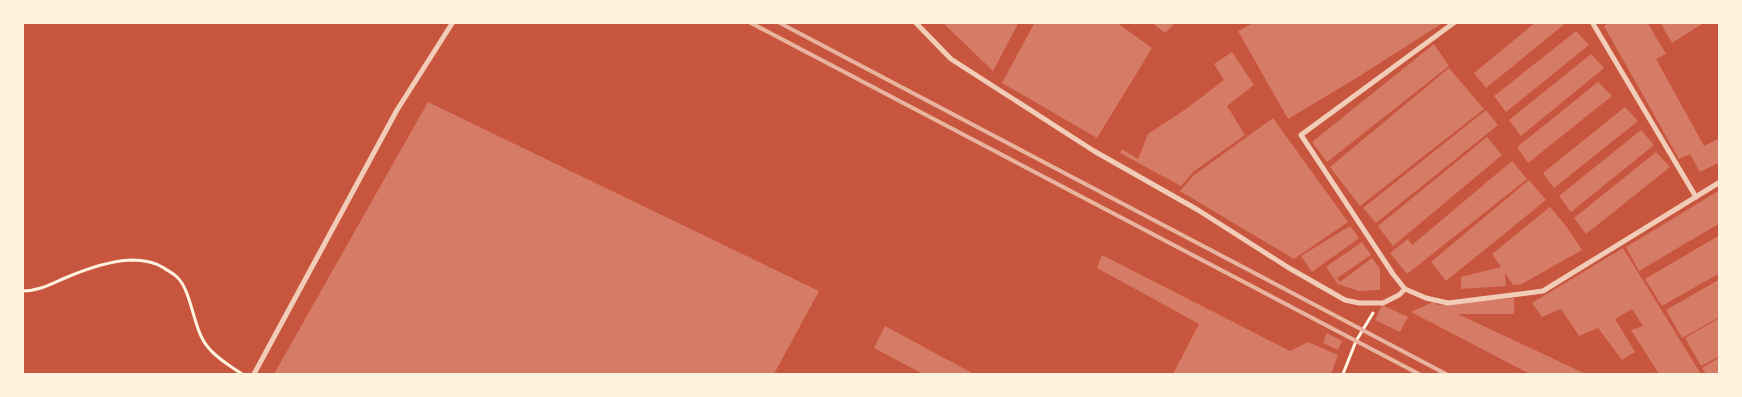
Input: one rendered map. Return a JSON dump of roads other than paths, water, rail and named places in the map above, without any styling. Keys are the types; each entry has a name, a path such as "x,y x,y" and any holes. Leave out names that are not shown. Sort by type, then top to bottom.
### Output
{"street":[{"path":"254,374 397,110 453,22"},
{"path":"915,22 951,59 1094,151 1198,210 1289,268 1345,300 1359,303 1383,303 1399,295 1405,289"},
{"path":"1455,22 1301,135 1393,274 1405,289 1426,298 1448,303 1542,291 1720,182"},
{"path":"1592,22 1696,196"}],"railway":[{"path":"749,22 1419,374"},
{"path":"778,22 1446,374"}]}
